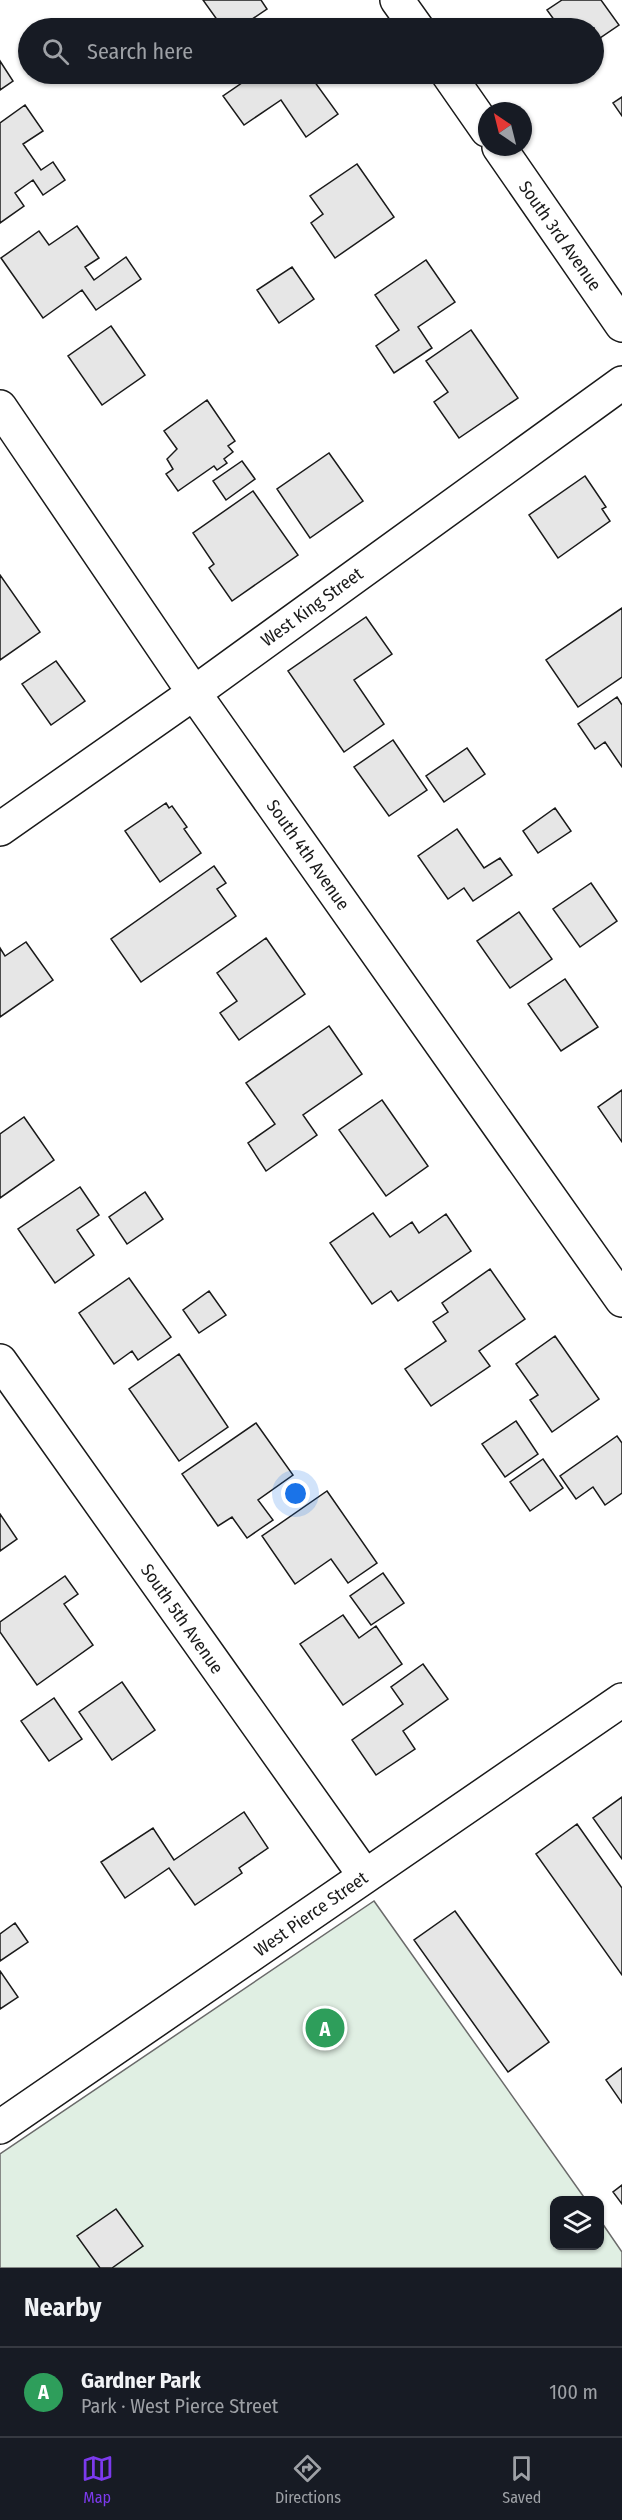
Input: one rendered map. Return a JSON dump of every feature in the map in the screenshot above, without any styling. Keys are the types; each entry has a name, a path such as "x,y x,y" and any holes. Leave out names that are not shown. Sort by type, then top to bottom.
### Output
{"street":[{"path":"397,0 410,18"},
{"path":"455,84 478,117"},
{"name":"South 3rd Avenue","path":"505,156 622,324"},
{"name":"West King Street","path":"0,829 194,693 622,383"},
{"name":"South 4th Avenue","path":"0,407 194,693 622,1300"},
{"name":"South 5th Avenue","path":"0,1361 365,1876"},
{"name":"West Pierce Street","path":"0,2127 622,1700"}],"green space":[{"path":"374,1901 583,2196 550,2196 550,2250 604,2250 604,2226 622,2252 622,2268 0,2268 0,2154"}],"building":[{"path":"203,0 261,0 267,9 254,18 216,18"},
{"path":"562,0 601,0 619,25 604,35 604,18 553,18 547,10"},
{"path":"0,61 13,81 0,90"},
{"path":"240,84 316,84 338,114 306,137 281,100 244,125 223,96"},
{"path":"622,97 622,116 613,103"},
{"path":"25,105 43,131 23,144 41,170 53,162 65,180 43,195 33,180 15,193 24,206 0,223 0,123"},
{"path":"357,164 394,217 335,258 311,223 323,214 310,196"},
{"path":"77,226 99,258 85,267 94,280 126,257 141,279 96,310 82,290 43,318 1,258 39,231 49,245"},
{"path":"426,260 455,302 418,327 432,348 394,373 376,346 399,330 375,295"},
{"path":"292,267 314,299 279,323 257,290"},
{"path":"111,326 145,375 102,405 68,356"},
{"path":"471,330 518,398 459,438 434,402 448,392 426,361"},
{"path":"207,400 235,441 228,446 233,452 224,459 227,463 217,470 214,466 178,491 166,474 173,469 167,459 177,449 164,431"},
{"path":"329,453 363,501 310,538 277,489"},
{"path":"242,461 255,479 226,500 213,481"},
{"path":"585,476 606,507 602,509 610,521 558,558 529,515"},
{"path":"253,491 298,555 232,601 209,568 214,564 193,533"},
{"path":"0,575 40,632 0,660"},
{"path":"622,608 622,677 578,707 546,660"},
{"path":"366,617 392,654 354,680 384,724 344,752 288,671"},
{"path":"56,661 85,701 51,725 22,684"},
{"path":"617,697 622,705 622,767 605,742 595,749 578,724"},
{"path":"393,740 427,790 389,816 354,767"},
{"path":"467,748 485,774 444,802 426,776"},
{"path":"166,803 169,808 172,806 187,827 184,829 201,853 160,882 125,831"},
{"path":"555,808 571,831 538,853 523,831"},
{"path":"457,829 484,868 500,858 512,875 473,901 464,888 448,899 418,856"},
{"path":"214,866 226,883 217,889 236,916 141,982 111,939"},
{"path":"591,883 617,921 580,947 553,909"},
{"path":"519,912 552,959 510,988 477,941"},
{"path":"266,938 305,994 239,1040 220,1013 237,1001 217,973"},
{"path":"26,942 53,980 0,1017 0,948 5,956"},
{"path":"565,979 598,1027 561,1051 528,1004"},
{"path":"329,1026 362,1074 303,1115 317,1135 266,1171 248,1143 275,1124 246,1083"},
{"path":"622,1090 622,1142 598,1107"},
{"path":"382,1100 428,1166 386,1196 339,1130"},
{"path":"24,1117 54,1160 0,1198 0,1134"},
{"path":"80,1187 99,1215 77,1230 94,1255 55,1283 18,1229"},
{"path":"145,1192 163,1219 127,1244 109,1217"},
{"path":"373,1213 390,1237 412,1222 419,1233 446,1214 471,1251 398,1301 391,1291 372,1304 330,1243"},
{"path":"490,1269 525,1319 479,1351 490,1366 431,1406 405,1369 446,1341 433,1322 448,1312 442,1303"},
{"path":"129,1278 171,1337 138,1360 132,1351 114,1364 79,1313"},
{"path":"209,1291 226,1315 199,1333 183,1310"},
{"path":"555,1336 599,1399 552,1432 530,1400 538,1395 516,1364"},
{"path":"179,1354 228,1427 179,1461 129,1389"},
{"path":"516,1421 538,1454 505,1477 482,1444"},
{"path":"256,1423 293,1475 258,1500 273,1520 247,1538 232,1517 218,1526 182,1474"},
{"path":"617,1436 622,1443 622,1493 605,1505 593,1487 576,1499 560,1476"},
{"path":"543,1459 563,1488 530,1511 510,1482"},
{"path":"327,1491 377,1563 348,1583 331,1559 295,1584 262,1536"},
{"path":"0,1514 17,1539 0,1551"},
{"path":"383,1573 404,1603 371,1625 350,1596"},
{"path":"65,1576 78,1594 64,1604 93,1645 37,1685 0,1632 0,1622"},
{"path":"343,1615 359,1638 376,1626 402,1664 343,1705 300,1644"},
{"path":"423,1664 448,1699 403,1731 415,1749 376,1775 352,1740 403,1704 391,1687"},
{"path":"122,1682 155,1730 112,1760 79,1712"},
{"path":"54,1698 82,1739 49,1761 21,1721"},
{"path":"622,1797 622,1859 593,1818"},
{"path":"244,1812 268,1848 239,1868 242,1873 195,1905 169,1868 125,1898 101,1862 153,1828 174,1860"},
{"path":"577,1824 622,1888 622,1975 536,1854"},
{"path":"455,1911 549,2042 508,2072 414,1940"},
{"path":"15,1923 28,1942 0,1961 0,1934"},
{"path":"0,1971 18,1997 0,2009"},
{"path":"622,2068 622,2103 606,2080"},
{"path":"622,2185 622,2204 613,2192"},
{"path":"116,2209 143,2246 112,2268 100,2268 77,2236"}],"place":[{"name":"Gardner Park","path":"325,2028"}]}
